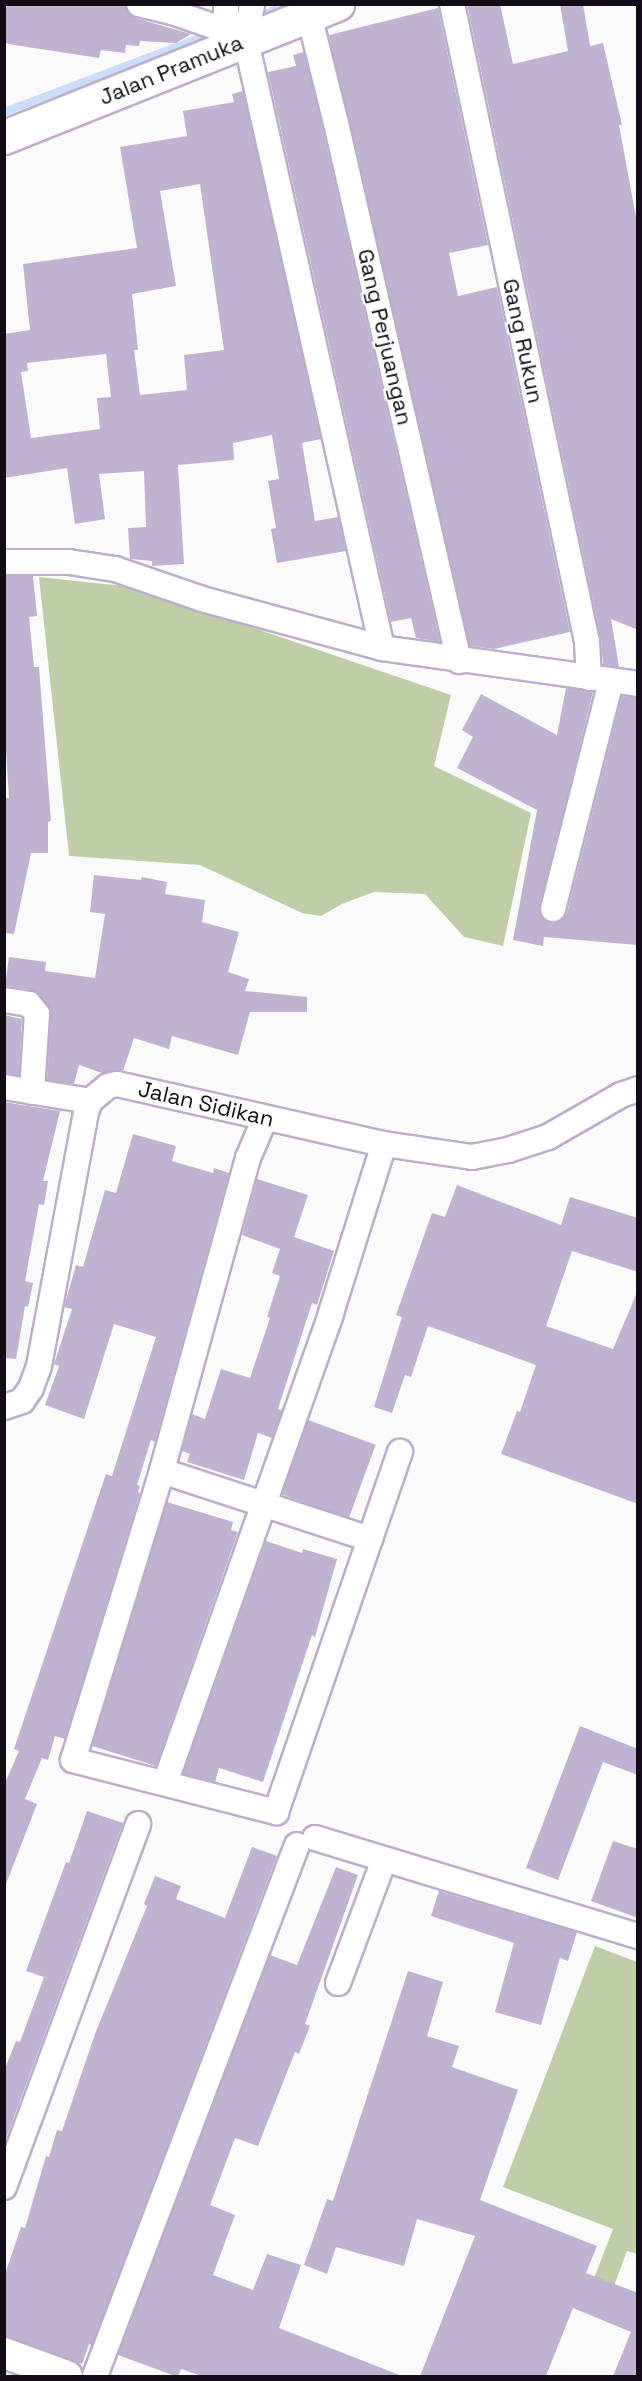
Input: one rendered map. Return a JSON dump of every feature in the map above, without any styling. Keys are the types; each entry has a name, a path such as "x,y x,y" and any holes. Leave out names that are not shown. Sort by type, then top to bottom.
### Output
{"main road":[{"name":"Jalan Pramuka","path":"4,136 235,24 323,10"}],"street":[{"path":"139,4 235,24 382,648"},
{"name":"Gang Rukun","path":"452,4 586,642 600,680 552,909"},
{"name":"Gang Perjuangan","path":"323,10 336,123 459,661"},
{"path":"4,562 69,562 115,569 202,599 382,648 459,661 638,684"},
{"path":"4,1000 29,1004 38,1014 32,1092"},
{"name":"Jalan Sidikan","path":"90,1101 101,1090 117,1084 384,1144 472,1157 508,1150 548,1137 621,1095 638,1089"},
{"path":"4,1087 90,1101 80,1138 39,1366 31,1388 22,1401 4,1407"},
{"path":"264,1118 248,1158 162,1471 73,1760 276,1812 400,1452"},
{"path":"165,1783 331,1313 384,1144"},
{"path":"162,1471 370,1539"},
{"path":"4,2187 138,1824"},
{"path":"95,2376 306,1842 384,1860 638,1936"},
{"path":"338,1983 384,1860"},
{"path":"13,2363 67,2376"}],"green space":[{"path":"39,577 133,587 451,695 434,766 531,813 503,946 464,937 425,894 374,892 342,904 321,916 302,913 200,865 69,856"},
{"path":"595,1946 637,1962 637,2254 627,2251 608,2302 588,2294 613,2229 503,2187"}],"building":[{"path":"4,4 125,4 129,14 135,18 191,34 176,43 140,41 139,46 126,45 125,53 101,50 99,58 21,46 4,43"},
{"path":"467,4 500,4 513,64 568,51 560,4 583,4 590,46 603,43 622,125 619,125 638,228 638,630 611,619 619,667 603,665 601,639"},
{"path":"438,8 488,245 449,253 458,296 497,287 570,632 494,649 470,646 329,35"},
{"path":"304,52 440,642 416,638 411,618 391,622 268,72 296,66 293,55"},
{"path":"243,91 321,439 302,443 315,521 338,517 346,551 277,563 271,529 276,528 268,481 279,479 272,435 233,443 234,460 178,465 184,564 152,566 152,561 130,559 128,528 146,527 144,471 99,474 105,519 75,524 67,468 4,478 4,334 30,330 23,264 137,248 120,147 187,136 183,111 234,102 232,94","holes":["200,184 224,350 184,355 187,390 140,395 134,350 138,350 132,294 176,286 160,191","106,354 111,397 97,398 100,429 31,438 21,372 28,371 27,363"]},
{"path":"4,576 33,576 37,616 29,617 34,667 39,667 51,821 48,822 48,853 31,853 14,934 4,933 4,798 9,798 4,719"},
{"path":"566,688 593,692 539,912 544,920 550,923 557,922 567,913 622,696 638,698 638,945 544,937 543,946 513,940 537,810 457,768 473,737 462,730 481,694 557,735"},
{"path":"94,875 141,880 142,877 167,882 165,894 205,900 202,922 239,932 228,972 249,979 245,991 307,997 307,1012 250,1012 238,1055 172,1036 169,1049 134,1038 123,1071 102,1073 79,1065 74,1084 47,1080 51,1014 40,995 31,990 5,986 9,957 46,962 45,971 95,978 105,914 90,912"},
{"path":"4,1015 22,1019 19,1075 4,1073"},
{"path":"4,1102 60,1111 43,1181 48,1181 44,1205 39,1204 25,1281 33,1283 28,1307 25,1306 16,1359 4,1358"},
{"path":"133,1134 176,1146 172,1161 213,1173 214,1168 229,1173 155,1442 151,1440 137,1485 140,1486 138,1493 140,1493 65,1739 55,1736 48,1760 42,1758 25,1799 37,1804 6,1884 4,1785 19,1751 14,1749 89,1524 106,1474 112,1476 156,1337 114,1324 84,1419 45,1405 59,1366 54,1364 72,1309 64,1307 76,1265 83,1267 105,1190 116,1193"},
{"path":"257,1179 308,1195 294,1237 334,1251 317,1305 312,1303 278,1409 282,1410 272,1438 258,1433 244,1480 187,1462 190,1454 182,1451 192,1414 205,1419 221,1369 250,1378 270,1318 267,1317 280,1276 272,1273 280,1249 242,1235"},
{"path":"457,1185 561,1225 570,1197 638,1218 638,1272 572,1251 546,1326 613,1349 638,1290 638,1504 501,1454 517,1411 520,1412 536,1365 428,1326 411,1377 405,1375 392,1413 374,1407 402,1317 396,1315 432,1213 445,1217"},
{"path":"308,1420 376,1445 349,1519 281,1494"},
{"path":"167,1502 233,1522 231,1530 238,1532 156,1766 92,1746"},
{"path":"266,1541 302,1553 303,1549 337,1559 315,1637 312,1635 263,1782 219,1768 215,1782 183,1774"},
{"path":"580,1726 638,1749 638,1775 603,1762 558,1880 526,1868"},
{"path":"87,1811 123,1823 4,2144 4,2071 16,2041 20,2042 44,1977 26,1971"},
{"path":"613,1841 638,1849 638,1918 591,1901"},
{"path":"252,1847 277,1856 92,2345 89,2344 82,2364 4,2336 4,2277 21,2227 25,2228 46,2156 49,2157 57,2130 62,2131 95,2034 147,1906 144,1904 155,1876 181,1886 176,1899 225,1918"},
{"path":"336,1867 358,1875 305,2024 310,2026 299,2054 295,2052 258,2146 235,2138 210,2205 235,2215 213,2275 253,2290 267,2254 301,2265 279,2328 402,2376 202,2376 181,2369 178,2376 175,2376 118,2355 270,1955 297,1965"},
{"path":"439,1891 577,1932 568,1961 560,1958 541,2025 495,2012 514,1943 431,1916"},
{"path":"408,1971 443,1982 427,2036 459,2046 452,2067 518,2090 480,2200 597,2246 586,2273 638,2293 638,2376 613,2376 631,2332 573,2308 546,2376 420,2376 475,2236 417,2219 404,2266 336,2247 327,2274 304,2265 327,2199 333,2201"}],"waterway":[{"path":"255,18 290,4"},
{"path":"4,112 213,33"}]}
